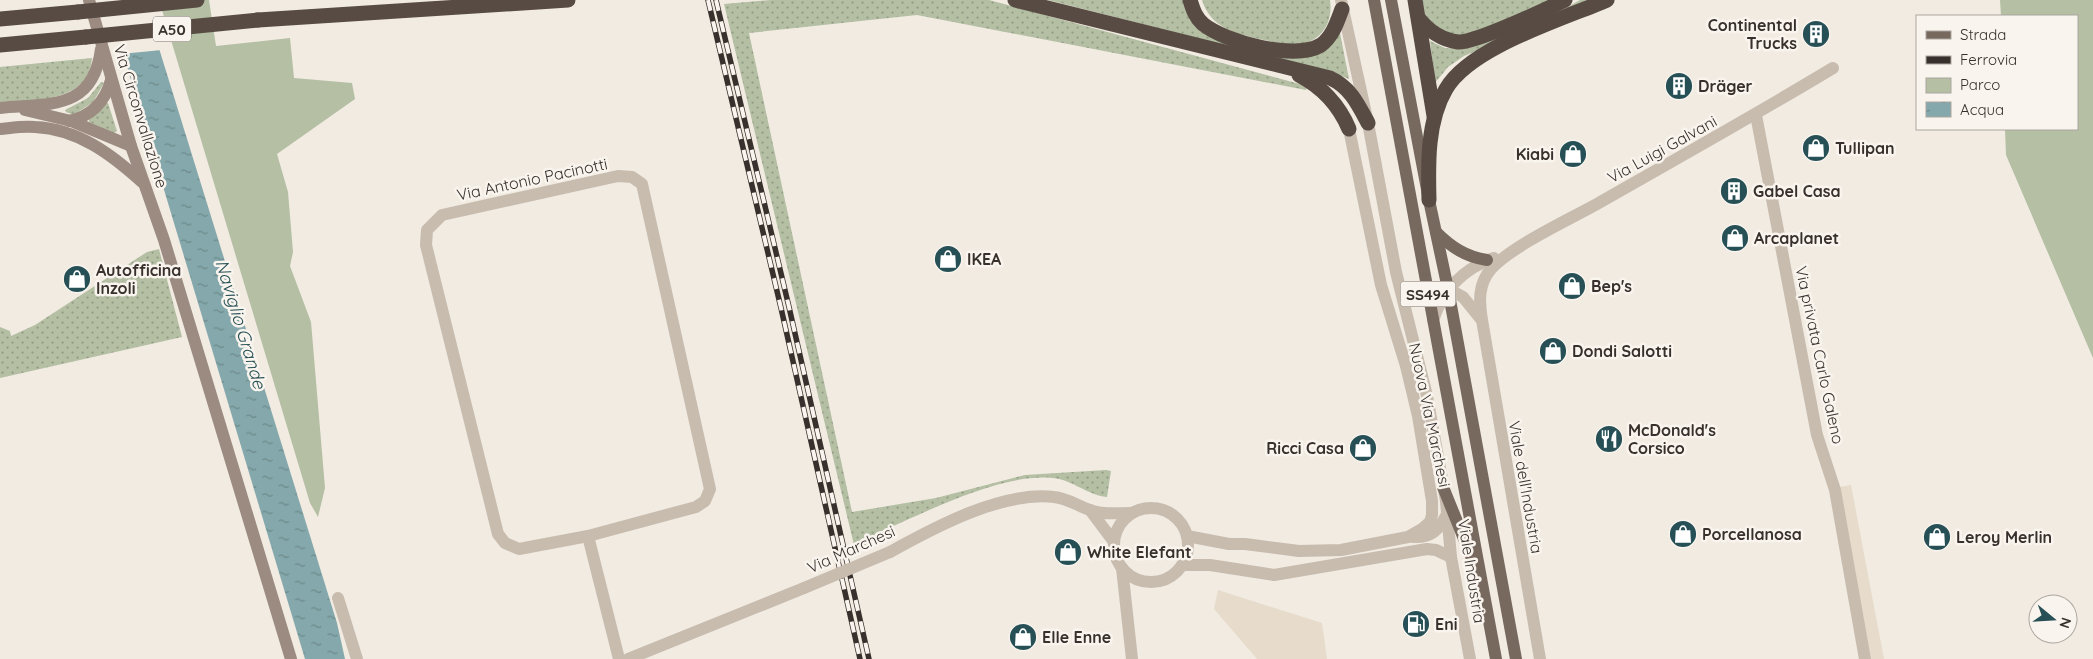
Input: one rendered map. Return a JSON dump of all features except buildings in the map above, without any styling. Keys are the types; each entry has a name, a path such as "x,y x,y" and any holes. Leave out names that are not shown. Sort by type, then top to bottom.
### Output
{"highway":[{"name":"A50","path":"0,19 197,0"},
{"name":"A50","path":"0,45 258,20 568,0"},
{"path":"1015,0 1324,76 1339,82 1350,92 1368,123"},
{"path":"1190,0 1198,19 1219,33 1235,40 1292,52 1314,48 1327,40 1333,31 1342,4"},
{"path":"1415,0 1434,117"},
{"path":"1419,19 1427,28 1444,38 1462,42 1511,24 1565,0"},
{"path":"1429,200 1429,165 1434,117 1440,100 1451,81 1476,59 1503,44 1607,0"},
{"path":"1277,65 1306,79 1323,91 1341,112 1349,129"}],"main road":[{"name":"Via Circonvallazione","path":"89,0 131,146 164,240 290,659"},
{"name":"SS494","path":"1374,0 1496,659"},
{"name":"SS494","path":"1391,0 1448,289 1516,659"},
{"path":"6,107 48,104 77,95 91,82 96,74 102,44"},
{"path":"0,129 35,127 83,117 102,101 112,80"},
{"path":"6,107 71,121 131,146"},
{"path":"35,127 62,132 98,146 144,183"},
{"path":"1436,232 1459,251 1477,259 1487,260"},
{"path":"1443,487 1483,587"}],"street":[{"name":"Viale Industria","path":"1342,4 1368,123 1396,272 1421,370 1443,487 1451,557 1470,659"},
{"name":"Via Luigi Galvani","path":"1482,320 1480,293 1484,278 1496,264 1507,256 1756,115 1834,68"},
{"name":"Via privata Carlo Galeno","path":"1756,115 1817,435 1835,490 1865,659"},
{"name":"Nuova Via Marchesi","path":"1187,536 1216,543 1246,544 1299,551 1341,550 1408,537 1422,530 1430,522 1432,501 1416,408 1381,285 1349,129"},
{"name":"Via Antonio Pacinotti","path":"618,176 632,177 642,184 710,488 705,501 696,507 588,536 519,550 505,543 498,534 426,245 428,230 442,215 618,176"},
{"name":"Via Luigi Galvani","path":"1448,289 1463,275 1487,260 1507,256"},
{"path":"1433,320 1448,289 1468,301 1482,320"},
{"name":"Viale dell'Industria","path":"1482,320 1540,659"},
{"name":"Via Marchesi","path":"628,659 890,552 958,518 988,507 1016,499 1038,496 1057,497 1104,514 1131,513"},
{"path":"1122,568 1128,574 1145,582 1156,582 1166,579 1182,565 1187,556 1187,536 1179,520 1165,510 1148,508 1131,513 1120,526 1114,542 1114,551 1122,568 1132,659"},
{"path":"1090,510 1114,542"},
{"path":"1408,537 1421,537 1433,533 1439,529 1447,514"},
{"path":"588,536 619,659"},
{"path":"1182,565 1210,565 1274,575 1427,549 1436,550 1451,557"},
{"path":"1127,613 1131,597 1145,582"},
{"path":"338,598 357,659"}],"green space":[{"path":"159,0 209,0 216,46 290,38 294,78 352,83 355,99 277,154 288,192 293,252 290,266 311,322 325,488 318,517 310,503"},
{"path":"771,0 989,0 1307,86 1306,90 917,15 749,33 852,512 936,498 1025,475 1106,470 1111,471 1107,497 1100,496 1060,479 1032,478 1009,482 962,496 939,506 875,534 873,542 855,549 724,4"},
{"path":"1048,0 1187,0 1191,16 1281,56 1340,33 1349,79 1280,59"},
{"path":"1202,0 1330,0 1331,9 1326,26 1316,38 1300,44 1287,45 1226,29 1212,18"},
{"path":"1421,0 1555,0 1471,35 1451,36 1425,17"},
{"path":"1580,0 1596,0 1464,56 1448,67 1435,83 1430,41 1445,48 1462,49 1564,9"},
{"path":"2000,0 2093,0 2093,358 2006,155 2005,130 2078,130 2078,15 2001,15"},
{"path":"92,58 88,73 81,84 70,91 43,99 0,102 0,67"},
{"path":"101,82 104,83 93,102 74,115 66,112 65,110 88,98"},
{"path":"108,103 117,131 114,133 89,122 89,119"},
{"path":"159,249 182,337 0,378 0,327 10,331 11,336 35,325 147,252"}],"shaded area":[{"path":"1851,485 1884,659 1871,659 1839,487"},
{"path":"1218,590 1322,623 1327,659 1257,659 1214,609"}],"water":[{"name":"Naviglio Grande","path":"107,0 144,0 337,623 345,659 305,659"}],"pier":[{"path":"105,0 147,0 162,50 121,54"}],"railway":[{"path":"708,0 781,308 860,659"},
{"path":"716,0 789,307 869,659"}],"place":[{"name":"Continental Trucks","path":"1816,34"},
{"name":"Dräger","path":"1679,86"},
{"name":"Tullipan","path":"1816,148"},
{"name":"Kiabi","path":"1573,154"},
{"name":"Gabel Casa","path":"1734,191"},
{"name":"Arcaplanet","path":"1735,238"},
{"name":"IKEA","path":"948,259"},
{"name":"Autofficina Inzoli","path":"77,279"},
{"name":"Bep's","path":"1572,286"},
{"name":"Dondi Salotti","path":"1553,351"},
{"name":"McDonald's Corsico","path":"1609,439"},
{"name":"Ricci Casa","path":"1363,448"},
{"name":"Porcellanosa","path":"1683,534"},
{"name":"Leroy Merlin","path":"1937,537"},
{"name":"White Elefant","path":"1068,552"},
{"name":"Eni","path":"1416,624"},
{"name":"Elle Enne","path":"1023,637"}]}
